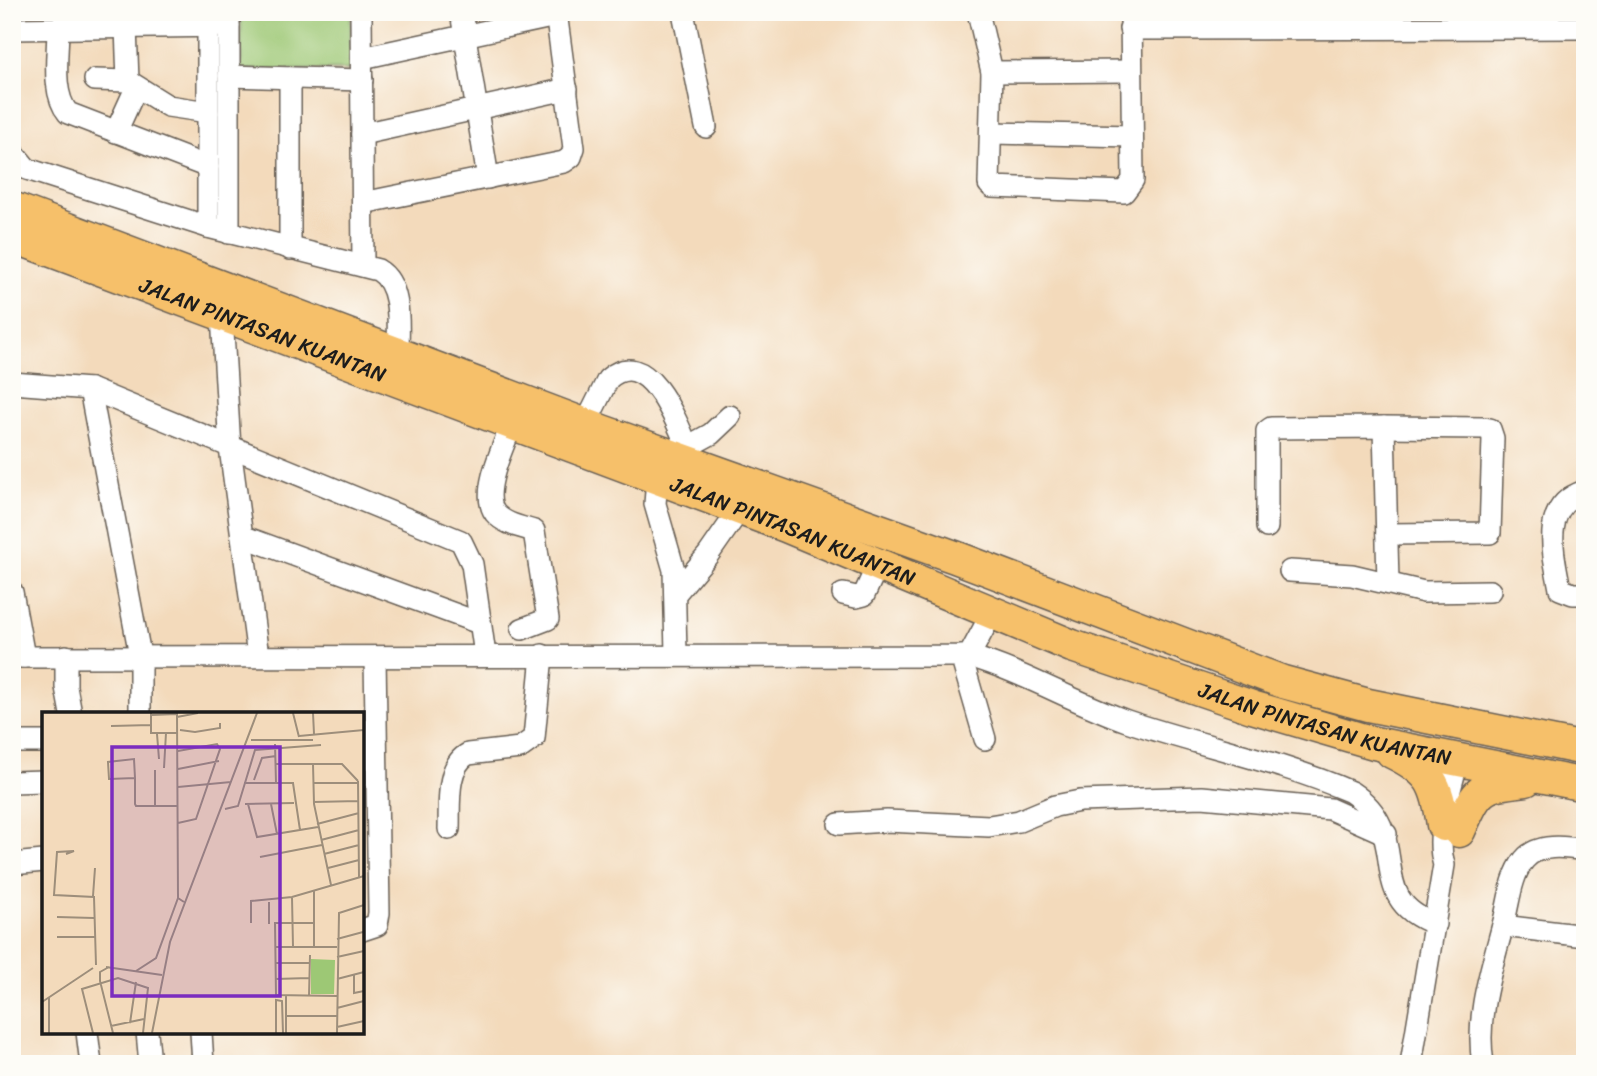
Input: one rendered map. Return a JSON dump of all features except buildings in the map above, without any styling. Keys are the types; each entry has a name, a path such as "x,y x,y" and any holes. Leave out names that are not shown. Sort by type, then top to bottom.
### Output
{"highway":[{"name":"JALAN PINTASAN KUANTAN","path":"12,208 585,425 691,456 1283,682 1405,712 1585,749"},
{"name":"JALAN PINTASAN KUANTAN","path":"12,236 740,509 1072,646 1157,676 1374,743 1467,756 1585,785"},
{"path":"1405,712 1415,719 1418,727 1413,749"},
{"path":"1436,718 1467,756 1485,735 1500,731"},
{"path":"1374,743 1427,773 1437,790 1451,828"},
{"path":"1451,828 1477,796 1493,783 1544,777"}],"street":[{"path":"362,12 363,265"},
{"path":"461,12 488,178"},
{"path":"683,12 706,127"},
{"path":"978,12 992,72 989,184 995,190 1124,192 1130,188 1133,180 1130,21 1536,20 1585,28"},
{"path":"362,58 556,14 574,148 564,162 363,203"},
{"path":"12,29 52,23 169,19 222,21"},
{"path":"222,21 229,76 229,233"},
{"path":"208,227 208,111 222,21"},
{"path":"115,22 132,84 116,132"},
{"path":"52,23 61,105 68,113 208,167"},
{"path":"992,72 1130,71"},
{"path":"229,76 362,80"},
{"path":"290,78 290,249"},
{"path":"95,80 132,84 168,106 208,111"},
{"path":"362,134 567,89"},
{"path":"990,133 1132,136"},
{"path":"12,151 27,169 208,227 378,270 391,282 398,311 398,353"},
{"path":"222,316 230,448 258,656"},
{"path":"585,425 608,379 614,373 636,373 656,384 691,456 730,416"},
{"path":"12,383 90,389 461,541 472,564 485,655"},
{"path":"90,389 140,655 140,712"},
{"path":"512,424 491,481 492,505 505,521 534,531 548,618 522,629"},
{"path":"1268,527 1267,431 1271,428 1490,429 1493,438 1490,533 1387,534"},
{"path":"1384,428 1388,582"},
{"path":"657,478 656,504 672,560 676,593 676,654"},
{"path":"1585,491 1562,502 1556,511 1554,527 1560,589 1585,594"},
{"path":"676,593 708,555 740,509"},
{"path":"242,536 480,623"},
{"path":"843,594 856,597 864,595 878,564"},
{"path":"1290,571 1388,582 1424,592 1490,590"},
{"path":"12,592 18,657 542,654 965,656 1002,666 1062,695 1127,721 1330,783 1365,802 1373,810 1386,834 1393,886 1400,902 1408,912 1436,924"},
{"path":"985,739 965,656 992,613"},
{"path":"449,830 453,773 460,758 468,754 520,748 534,738 542,654"},
{"path":"66,656 66,687 71,712"},
{"path":"364,930 377,925 380,913 370,802 375,657"},
{"path":"12,742 42,742"},
{"path":"1411,1064 1444,865 1439,849 1451,828 1467,756"},
{"path":"12,782 42,780"},
{"path":"839,824 887,821 989,827 1019,821 1055,806 1080,801 1202,797 1330,809 1386,834"},
{"path":"1483,1064 1481,1028 1490,968 1514,882 1524,859 1541,848 1585,850"},
{"path":"12,864 42,861"},
{"path":"1503,926 1585,936"},
{"path":"87,1034 91,1064"},
{"path":"147,1034 150,1064"},
{"path":"201,1034 203,1064"}],"green space":[{"path":"241,12 351,12 351,70 241,70"}]}
